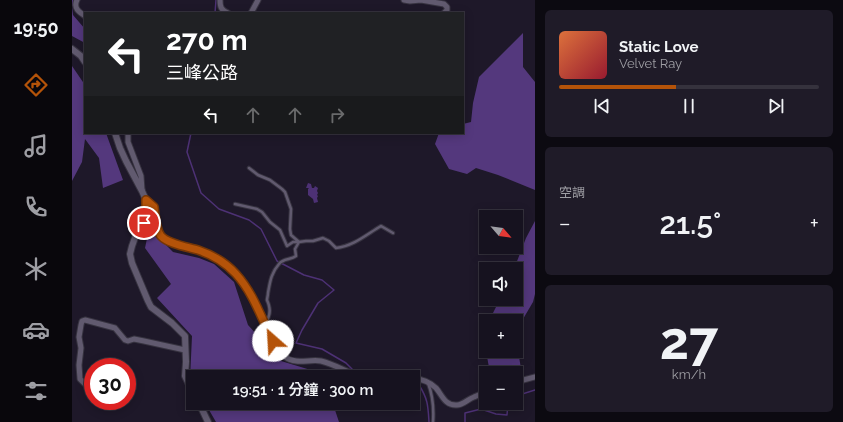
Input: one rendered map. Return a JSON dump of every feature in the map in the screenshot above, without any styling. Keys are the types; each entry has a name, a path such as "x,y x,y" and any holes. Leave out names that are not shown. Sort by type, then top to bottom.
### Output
{"street":[{"path":"77,0 76,9 84,15"},
{"path":"220,0 220,7 226,12"},
{"path":"252,12 258,0"},
{"path":"404,0 421,0 444,4 447,7 445,12"},
{"path":"72,49 84,60"},
{"path":"115,134 126,161 146,200 146,214 144,223 136,235 130,254 132,263 151,307 172,323 185,336 186,378"},
{"path":"128,134 128,142 141,176 142,191"},
{"path":"146,200 154,207 159,232 164,238 216,257 236,274 248,290 277,348 285,357 297,361 319,361 346,370"},
{"path":"84,383 80,380 79,336 80,325 82,321 85,320 115,328 125,340 128,341 134,339 185,350"},
{"path":"523,380 535,377"},
{"path":"420,379 428,382 436,388 446,402 451,404 462,404 479,395"},
{"path":"202,410 208,422"}],"lane":[{"path":"248,168 258,175 270,180 285,192 291,209 291,235 299,242"},
{"path":"235,204 257,209 262,212 270,222 280,230 287,246 293,242 313,241 323,238 329,241 336,248 344,247 382,226 392,233"},
{"path":"265,324 269,317 270,306 267,300 270,277 279,262 286,259 292,259 296,256 295,248 299,242"},
{"path":"428,382 432,393 434,422"}],"shaded area":[{"path":"72,0 75,0 72,7"},
{"path":"72,7 73,15 84,28 84,42 72,36"},
{"path":"523,33 523,67 535,82 535,190 476,168 467,174 449,169 435,144 439,134 464,134 464,124 471,122 473,103 479,77"},
{"path":"72,66 84,84 84,134 106,134 123,180 103,188 99,158 85,139 82,162 72,181"},
{"path":"308,183 311,184 312,188 315,186 318,188 318,202 314,203 313,199 308,195 309,188 306,188"},
{"path":"535,221 535,294 533,302 523,319 523,314 492,314 496,306 523,306 523,262 517,262 520,254 523,254 523,246"},
{"path":"150,224 155,234 173,252 199,258 214,264 234,282 248,325 281,361 311,370 190,370 192,336 157,298 171,284 145,248"},
{"path":"487,358 519,358 521,366 489,366"},
{"path":"209,410 335,410 339,422 216,422"}],"waterway":[{"path":"215,12 216,0"},
{"path":"191,134 187,152 201,193 219,209 249,220 261,229 277,261 304,275 322,280 334,290 318,303 296,343 322,349 346,363 352,369"},
{"path":"420,387 426,399 429,422"},
{"path":"523,394 535,390"},
{"path":"465,422 465,413 479,410"},
{"path":"484,410 496,414 507,415 507,410"}],"route":[{"path":"144,223 146,214 146,200 154,207 155,217 161,236 170,241 216,257 227,265 248,290 273,341"}]}
